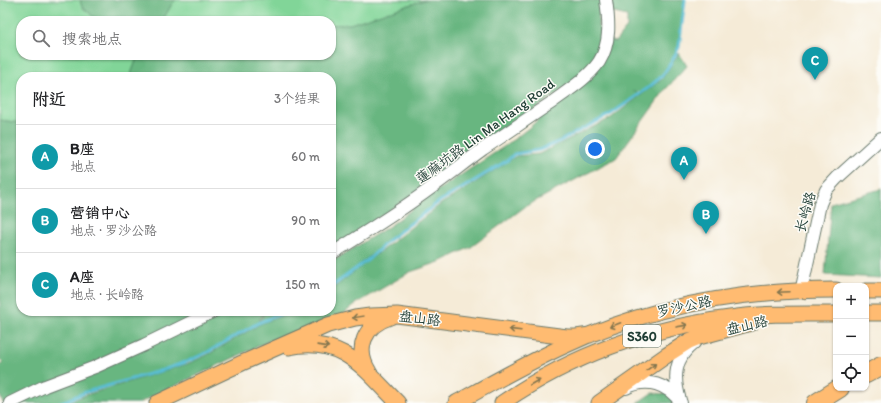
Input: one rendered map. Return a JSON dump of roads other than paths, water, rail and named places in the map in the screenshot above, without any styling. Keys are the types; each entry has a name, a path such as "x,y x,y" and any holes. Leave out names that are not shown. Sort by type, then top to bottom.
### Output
{"highway":[{"path":"869,372 881,366"},
{"path":"816,403 835,391"}],"main road":[{"name":"罗沙公路","path":"456,403 540,357 622,322 682,306 762,293 833,290"},
{"path":"869,290 881,290"},
{"path":"869,313 881,313"},
{"name":"罗沙公路","path":"502,403 537,381 569,364 638,336 675,327 724,319 795,314 833,314"},
{"name":"盘山路","path":"603,400 681,346 694,339 747,324 795,314"},
{"path":"397,315 377,323 366,335 362,350 362,357 372,376 398,403"},
{"name":"盘山路","path":"157,403 307,334 342,321 370,316 397,315 567,337 590,335"},
{"name":"盘山路","path":"257,356 294,346 321,345 332,347 342,352 362,366 372,376"}],"street":[{"name":"蓮麻坑路 Lin Ma Hang Road","path":"336,251 417,198 482,150 576,85 591,71 604,53 607,44 609,19 606,0"},
{"name":"长岭路","path":"801,292 820,204 826,190 881,138"},
{"path":"10,403 44,386 95,367 144,345 204,316"},
{"path":"681,403 676,378 678,363 686,350 707,335"},
{"path":"603,400 632,385 648,383 657,384 667,388 681,403"}],"waterway":[{"path":"336,283 369,259 390,239 440,201 508,160 514,154 539,150 558,142 611,114 648,88 662,76 679,47 685,0"},
{"path":"60,403 86,392 186,362 206,353 258,323 276,316"}],"place":[{"name":"A座","path":"815,80"},
{"name":"B座","path":"684,180"},
{"name":"营销中心","path":"706,234"}]}
